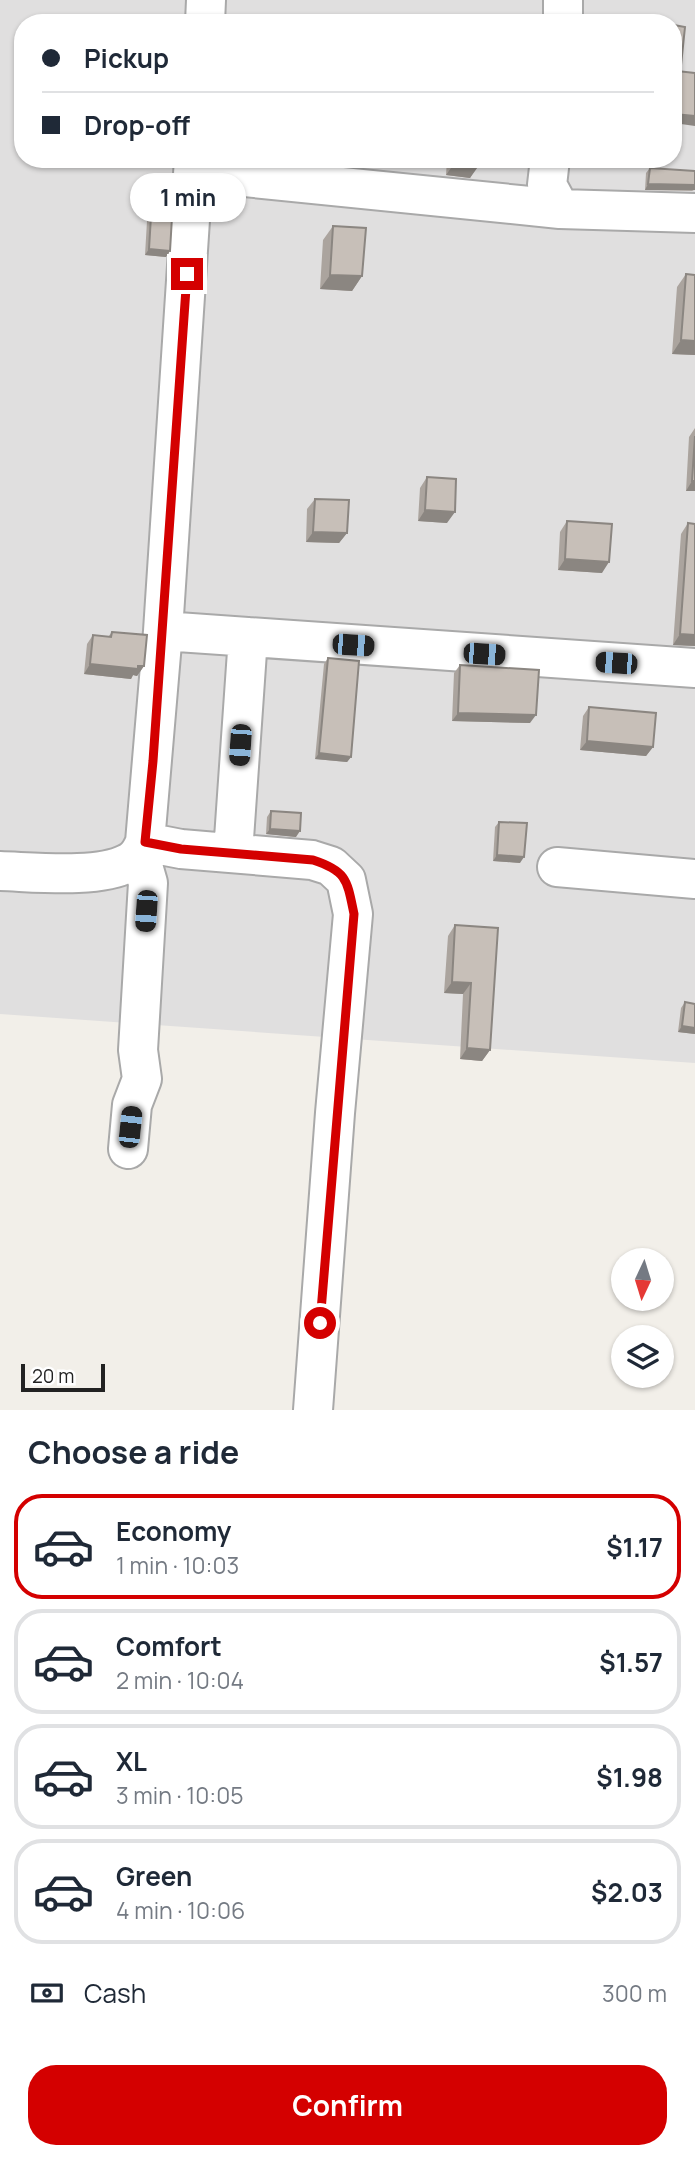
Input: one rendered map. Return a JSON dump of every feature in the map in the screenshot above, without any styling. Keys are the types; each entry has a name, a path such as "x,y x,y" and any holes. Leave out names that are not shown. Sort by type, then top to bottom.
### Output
{"street":[{"path":"128,1149 132,1105 142,1079 138,1050 148,883 142,848 163,631 194,168"},
{"path":"211,168 560,209 695,212"},
{"path":"549,168 547,184 560,209"},
{"path":"163,631 695,668"},
{"path":"233,853 248,637"},
{"path":"0,871 97,871 127,864 142,848 181,849 313,860 331,866 346,880 354,914 313,1410"},
{"path":"556,867 695,879"}],"shaded area":[{"path":"0,0 695,0 695,1063 0,1014"}],"building":[{"path":"682,26 685,27 682,56"},
{"path":"682,72 695,73 695,116 682,115"},
{"path":"650,168 695,171 695,185 648,184"},
{"path":"151,216 172,217 170,251 149,249"},
{"path":"333,226 366,228 362,276 330,275"},
{"path":"686,274 695,275 695,341 681,340"},
{"path":"695,436 695,481 692,481"},
{"path":"427,477 456,479 455,512 425,510"},
{"path":"315,499 349,500 347,533 313,532"},
{"path":"567,521 612,524 609,562 565,559"},
{"path":"688,523 695,524 695,635 680,634"},
{"path":"112,632 147,635 144,666 138,666 138,669 90,664 93,635 111,637"},
{"path":"328,658 359,661 351,757 319,753"},
{"path":"460,665 539,670 536,715 458,713"},
{"path":"589,707 656,713 653,747 587,741"},
{"path":"271,811 301,813 300,831 270,829"},
{"path":"499,822 527,823 524,857 497,855"},
{"path":"455,925 498,928 490,1050 467,1048 471,983 452,982"},
{"path":"685,1002 695,1004 695,1028 682,1026"}],"route":[{"path":"187,274 145,842 181,849 313,860 331,866 346,880 354,914 335,1113 320,1323"}]}
